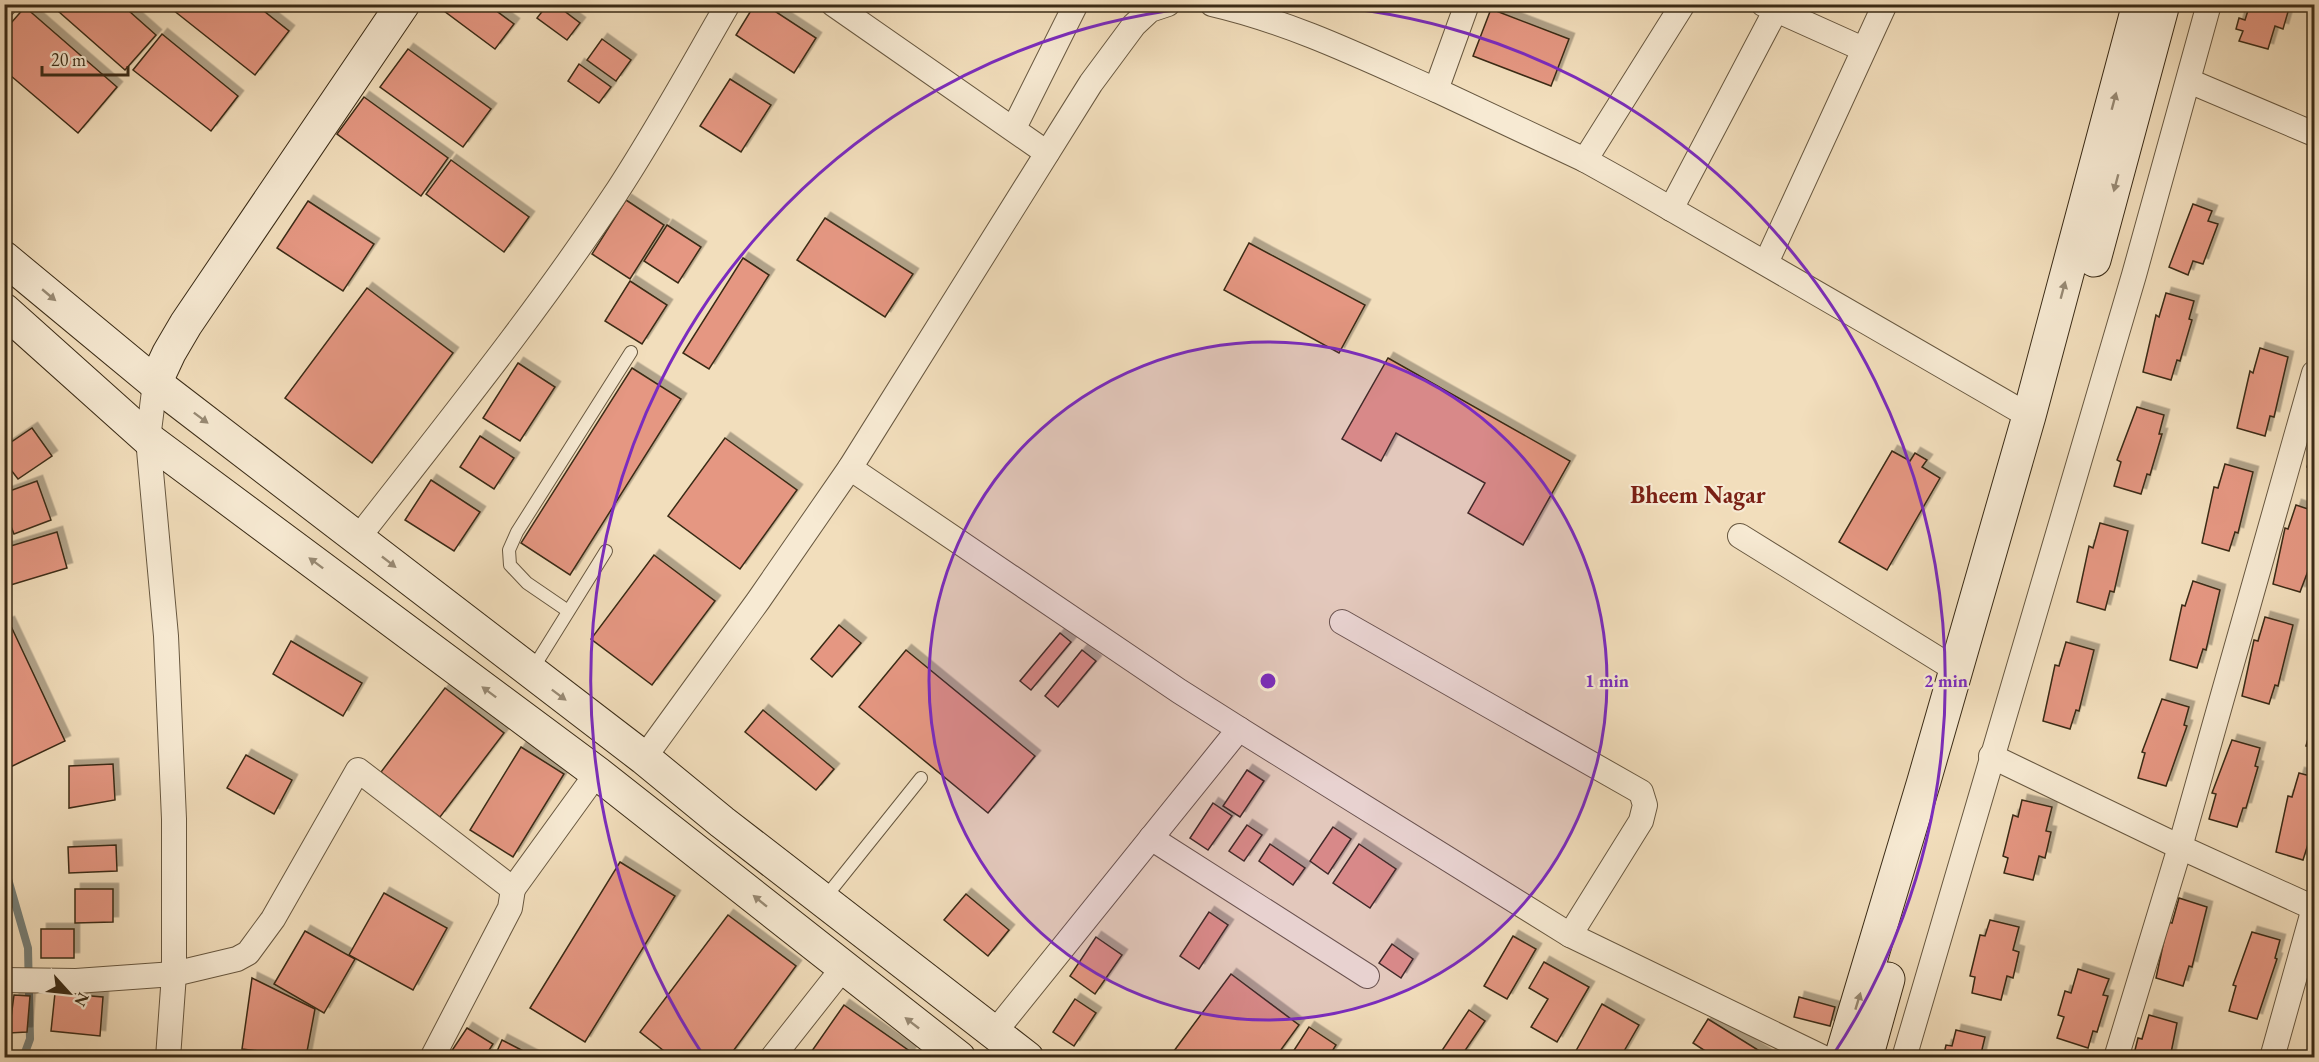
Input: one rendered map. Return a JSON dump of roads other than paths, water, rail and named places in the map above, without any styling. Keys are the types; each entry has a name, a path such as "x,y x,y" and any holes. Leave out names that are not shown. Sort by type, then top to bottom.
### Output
{"street":[{"path":"168,1058 174,974 174,819 166,636 148,439 155,383 186,324 403,4"},
{"path":"358,538 534,312 571,259 616,194 728,4"},
{"path":"833,4 1047,153"},
{"path":"1014,128 1076,4"},
{"path":"644,758 758,601 850,468 1117,45 1150,10 1168,4"},
{"path":"1212,4 1251,13 1311,35 1436,90 1585,160 1766,263 1916,353 2029,416"},
{"path":"1436,90 1467,4"},
{"path":"1585,160 1683,4"},
{"path":"1766,263 1885,4"},
{"path":"1841,1058 2029,416 2139,4"},
{"path":"1866,1058 2114,191 2163,4"},
{"path":"1904,1058 2189,81 2209,4"},
{"path":"1671,209 1772,6 1863,49"},
{"path":"2189,81 2314,134"},
{"path":"4,258 155,383 530,673 644,758 1027,1058"},
{"path":"4,310 148,439 597,773 959,1058"},
{"path":"2116,1058 2180,847 2314,373"},
{"path":"850,468 1169,685 1570,935 1824,1058"},
{"path":"1740,536 1956,670"},
{"path":"1342,622 1641,792 1645,805 1641,821 1570,935"},
{"path":"994,1032 1239,729"},
{"path":"1991,756 2180,847 2314,907 2272,1058"},
{"path":"4,980 76,981 174,974 237,959 257,944 358,770 513,889"},
{"path":"432,1058 510,908 513,889 597,773"},
{"path":"1151,838 1367,976"},
{"path":"772,1058 843,968"}],"lane":[{"path":"568,610 527,583 510,566 509,550 517,532 632,352"},
{"path":"530,673 606,551"},
{"path":"823,900 921,778"}],"waterway":[{"path":"4,865 28,948 30,1039 23,1058"}],"district":[{"name":"Bheem Nagar","path":"1698,494"}]}
